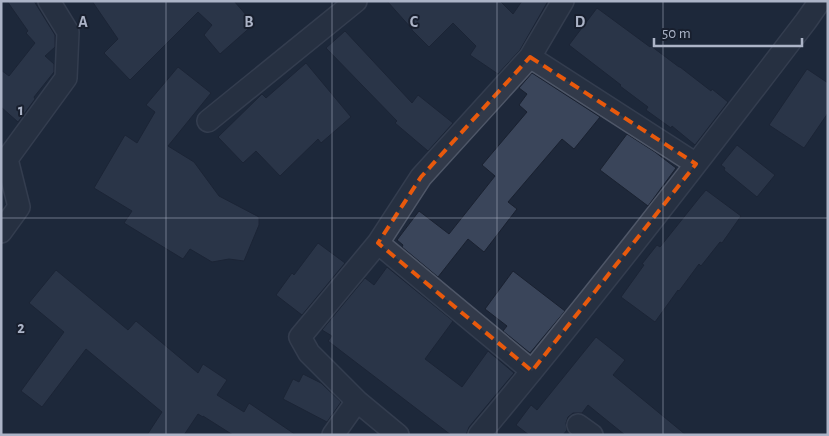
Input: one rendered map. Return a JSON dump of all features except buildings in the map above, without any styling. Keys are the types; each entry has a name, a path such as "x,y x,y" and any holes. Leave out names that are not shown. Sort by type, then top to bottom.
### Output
{"street":[{"path":"1,232 19,207 7,159 66,78 68,32 49,1"},
{"path":"208,121 356,1"},
{"path":"398,435 357,401 309,353 300,337 378,243 421,176 530,57 563,1"},
{"path":"479,435 696,164 820,1"},
{"path":"530,57 696,164"},
{"path":"378,243 532,371"},
{"path":"333,435 357,401"}],"highlighted area":[{"path":"530,57 696,164 532,371 378,243 421,177"}]}
